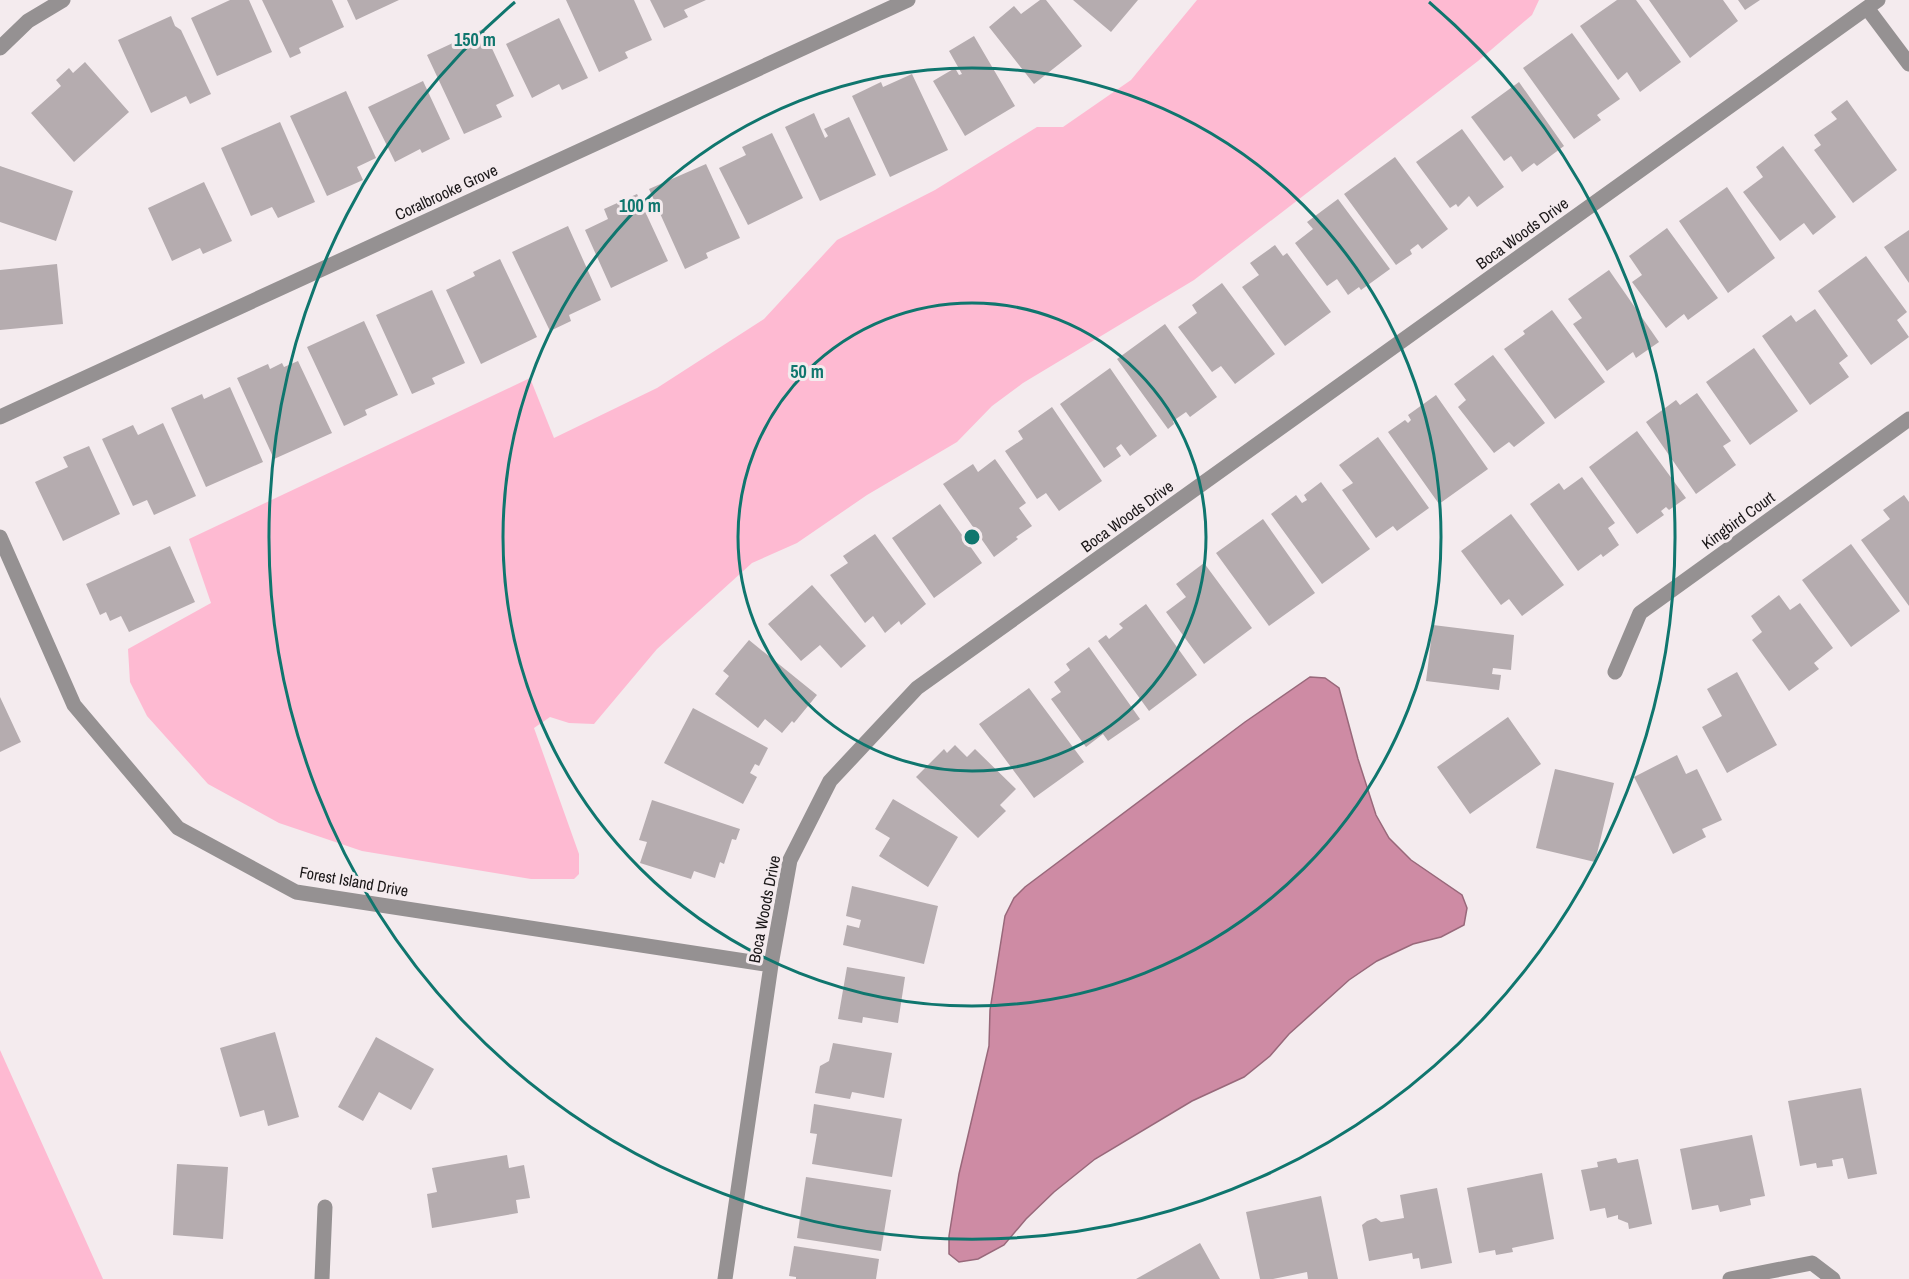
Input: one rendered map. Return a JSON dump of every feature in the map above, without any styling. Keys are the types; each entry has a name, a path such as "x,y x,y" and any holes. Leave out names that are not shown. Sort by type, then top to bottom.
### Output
{"street":[{"path":"0,48 28,21 63,0"},
{"name":"Coralbrooke Grove","path":"0,417 908,0"},
{"path":"1873,4 1909,64"},
{"name":"Boca Woods Drive","path":"725,1279 771,965 790,860 830,781 917,688 1873,4"},
{"name":"Kingbird Court","path":"1615,672 1640,613 1909,419"},
{"name":"Forest Island Drive","path":"0,537 74,705 177,828 296,892 771,965"},
{"path":"322,1279 325,1207"},
{"path":"1730,1279 1812,1263 1833,1279"}],"shaded area":[{"path":"1197,0 1539,0 1532,15 1478,61 1194,280 1023,383 992,406 957,442 867,495 797,543 752,563 657,649 594,724 569,723 550,717 534,728 579,854 579,874 574,879 531,879 362,851 279,823 208,784 147,716 130,682 128,649 211,603 189,539 530,378 554,438 657,388 764,319 837,240 935,190 1037,127 1063,127 1131,80"},
{"path":"1310,677 1325,678 1339,688 1376,815 1389,838 1411,860 1462,895 1467,908 1464,925 1441,937 1413,944 1377,961 1349,980 1289,1034 1270,1056 1244,1077 1192,1101 1095,1159 1054,1192 1026,1219 1004,1245 978,1259 959,1262 949,1254 949,1236 959,1174 989,1046 990,1010 1005,916 1014,898 1025,887 1245,722"},
{"path":"0,1050 103,1279 0,1279"}],"building":[{"path":"230,0 249,0 272,52 217,76 191,18"},
{"path":"262,0 332,0 344,27 299,48 301,53 290,58"},
{"path":"347,0 399,0 356,20"},
{"path":"566,0 634,0 652,40 625,52 628,58 599,72"},
{"path":"650,0 706,0 684,10 688,17 664,28"},
{"path":"1040,0 1046,0 1082,46 1034,84 989,27 1014,6 1021,14"},
{"path":"1073,0 1138,0 1111,32"},
{"path":"1617,0 1636,0 1681,62 1640,92 1627,72 1618,80 1580,26"},
{"path":"1649,0 1723,0 1738,21 1690,58"},
{"path":"1738,0 1760,0 1745,10"},
{"path":"171,16 175,26 181,30 211,94 190,104 186,96 151,113 118,40"},
{"path":"559,18 588,78 562,90 559,84 532,98 506,44"},
{"path":"483,29 514,96 496,105 502,117 464,134 427,55"},
{"path":"1572,33 1620,99 1597,115 1601,120 1574,139 1523,68"},
{"path":"974,36 1015,106 965,136 933,81 955,68 959,75 962,74 949,51"},
{"path":"85,62 129,112 74,162 31,113 61,86 56,80 69,68 73,73"},
{"path":"912,74 948,150 890,177 852,96 881,82 883,87"},
{"path":"423,81 450,139 422,153 420,149 395,162 368,107"},
{"path":"1519,82 1564,146 1537,166 1534,163 1522,172 1511,156 1504,161 1471,117"},
{"path":"346,91 376,158 357,167 363,180 327,196 290,116"},
{"path":"1847,100 1897,170 1853,203 1814,150 1821,145 1814,135 1837,119 1831,112"},
{"path":"814,113 825,138 828,136 824,129 849,117 876,175 820,201 785,127"},
{"path":"280,122 315,202 278,218 272,207 251,216 221,148"},
{"path":"1462,129 1504,187 1477,207 1469,196 1458,207 1456,204 1450,208 1416,162"},
{"path":"772,133 803,198 748,225 719,168 746,155 742,147"},
{"path":"1783,146 1836,217 1813,235 1804,223 1780,241 1743,192 1763,177 1756,167"},
{"path":"1395,157 1448,229 1422,249 1418,244 1410,250 1412,254 1396,265 1344,194"},
{"path":"706,164 740,238 706,253 708,258 685,269 649,189"},
{"path":"0,166 73,191 56,241 0,222"},
{"path":"204,182 232,241 203,254 200,248 172,261 148,208"},
{"path":"1727,187 1775,258 1728,293 1679,221"},
{"path":"637,194 668,261 611,288 585,230 608,219 604,209"},
{"path":"1338,199 1390,269 1361,290 1359,287 1348,295 1337,279 1327,286 1295,243 1313,229 1307,222"},
{"path":"568,226 601,300 569,315 571,321 550,331 512,252"},
{"path":"1667,228 1718,298 1688,320 1684,314 1666,328 1632,282 1642,275 1629,256"},
{"path":"1909,230 1909,283 1884,247"},
{"path":"1275,245 1283,256 1287,253 1331,312 1285,346 1242,287 1259,275 1250,263"},
{"path":"1866,256 1907,312 1897,320 1909,337 1871,365 1818,291"},
{"path":"500,259 537,337 481,364 446,290 475,276 473,272"},
{"path":"57,264 63,324 0,330 0,270"},
{"path":"1609,270 1659,342 1636,358 1633,352 1607,371 1573,324 1582,318 1568,299"},
{"path":"1222,283 1275,354 1235,384 1221,366 1212,372 1178,327 1197,313 1192,305"},
{"path":"432,290 465,363 432,378 435,384 412,394 376,315"},
{"path":"1815,309 1848,356 1839,363 1849,377 1810,405 1762,336 1791,315 1796,322"},
{"path":"1552,310 1605,382 1555,419 1504,349 1525,334 1523,331"},
{"path":"364,321 398,395 365,410 367,415 344,426 307,347"},
{"path":"1165,324 1217,397 1190,417 1186,412 1173,421 1174,424 1168,429 1117,359"},
{"path":"1754,348 1798,411 1750,445 1706,382"},
{"path":"1493,355 1545,423 1514,447 1509,442 1494,453 1458,407 1466,400 1454,384"},
{"path":"298,361 332,433 274,459 237,378 268,364 270,369 282,363 284,367"},
{"path":"1110,368 1157,436 1130,456 1121,444 1116,448 1121,456 1104,468 1060,404"},
{"path":"230,387 263,462 206,487 171,408 202,394 204,399"},
{"path":"1697,393 1731,441 1723,446 1736,465 1696,494 1646,422 1676,400 1680,405"},
{"path":"1436,395 1488,469 1439,504 1388,432 1405,420 1408,423 1411,420 1408,415"},
{"path":"1052,407 1102,481 1059,511 1046,493 1037,499 1005,451 1023,439 1018,431"},
{"path":"163,423 196,496 154,515 147,500 133,506 102,439 133,425 138,435"},
{"path":"1637,431 1686,498 1669,510 1666,507 1661,511 1664,515 1637,534 1589,467"},
{"path":"1378,437 1429,508 1397,531 1393,526 1376,538 1342,490 1353,483 1339,465"},
{"path":"89,446 120,514 63,541 35,482 68,467 63,457"},
{"path":"995,459 1026,503 1019,508 1032,526 994,557 943,484 973,464 978,472"},
{"path":"1582,477 1615,523 1608,528 1619,545 1603,557 1601,554 1578,571 1530,504 1559,483 1564,490"},
{"path":"1321,482 1370,549 1322,584 1271,514 1296,495 1302,503 1307,500 1304,495"},
{"path":"1904,495 1909,502 1909,606 1861,540 1890,519 1883,510"},
{"path":"940,504 982,563 934,598 892,538"},
{"path":"1511,514 1564,585 1522,616 1509,599 1501,605 1461,551"},
{"path":"1263,519 1315,593 1269,626 1216,553"},
{"path":"875,534 926,604 901,625 899,621 885,633 873,616 865,623 830,575 848,563 843,556"},
{"path":"1851,544 1900,611 1851,647 1802,580"},
{"path":"170,546 195,602 129,632 121,616 110,621 106,612 100,615 86,584"},
{"path":"1204,563 1252,628 1204,664 1166,612 1186,597 1176,584"},
{"path":"812,585 866,646 841,668 820,645 801,661 768,624"},
{"path":"1779,595 1790,610 1800,603 1833,648 1814,663 1819,669 1789,691 1752,640 1762,632 1751,616"},
{"path":"1146,604 1197,675 1149,711 1098,641 1106,635 1109,639 1123,628 1119,624"},
{"path":"1433,625 1514,635 1511,670 1493,668 1492,674 1501,675 1499,690 1426,681"},
{"path":"749,640 817,695 794,723 792,721 782,733 765,719 758,728 715,694 729,676 723,671"},
{"path":"1089,647 1140,719 1108,741 1103,734 1086,747 1051,699 1061,692 1054,682 1070,670 1066,664"},
{"path":"1737,672 1777,745 1727,773 1702,727 1722,716 1707,689"},
{"path":"1029,688 1084,762 1034,798 979,724"},
{"path":"0,697 21,742 0,752"},
{"path":"693,708 768,748 759,766 755,764 750,773 757,777 743,804 664,763"},
{"path":"1508,717 1541,764 1470,814 1437,767"},
{"path":"955,745 967,757 975,749 1016,789 1000,805 1006,811 978,838 916,777 944,749 947,753"},
{"path":"1677,755 1686,774 1697,769 1722,820 1702,829 1706,837 1673,854 1634,777"},
{"path":"1555,769 1614,783 1595,862 1536,848"},
{"path":"893,799 958,837 928,887 879,856 890,838 875,829"},
{"path":"652,800 740,829 736,840 732,839 724,864 720,862 715,878 694,871 691,879 640,863 647,842 639,840"},
{"path":"852,886 938,906 924,964 843,945 847,925 859,928 861,920 846,916"},
{"path":"847,967 905,977 898,1023 863,1017 862,1023 838,1019"},
{"path":"275,1032 299,1117 268,1126 264,1110 240,1117 220,1048"},
{"path":"376,1037 434,1069 411,1110 379,1092 363,1121 338,1107"},
{"path":"833,1043 892,1053 884,1098 852,1092 850,1099 815,1093 820,1066 829,1061"},
{"path":"1861,1088 1877,1174 1848,1179 1843,1158 1832,1160 1833,1166 1817,1168 1816,1163 1800,1166 1788,1101"},
{"path":"814,1104 902,1119 892,1177 812,1164 817,1134 810,1133"},
{"path":"1752,1135 1765,1196 1750,1199 1751,1205 1720,1212 1718,1205 1692,1210 1680,1149"},
{"path":"507,1155 509,1168 524,1165 530,1198 516,1200 518,1213 432,1228 427,1194 437,1192 432,1168"},
{"path":"1616,1158 1618,1163 1638,1159 1652,1224 1629,1229 1628,1223 1618,1219 1618,1215 1607,1218 1605,1208 1590,1211 1581,1170 1598,1167 1597,1162"},
{"path":"177,1164 228,1167 223,1239 173,1235"},
{"path":"1542,1173 1554,1239 1512,1248 1513,1252 1496,1255 1495,1250 1479,1253 1467,1188"},
{"path":"806,1177 891,1190 881,1251 797,1238"},
{"path":"1437,1188 1452,1263 1421,1269 1419,1258 1413,1259 1412,1253 1369,1261 1362,1225 1376,1218 1381,1222 1404,1218 1400,1195"},
{"path":"1321,1196 1338,1279 1308,1279 1307,1272 1273,1279 1260,1279 1246,1212"},
{"path":"1200,1243 1220,1279 1136,1279"},
{"path":"794,1246 879,1259 876,1279 796,1279 796,1277 789,1276"}]}
